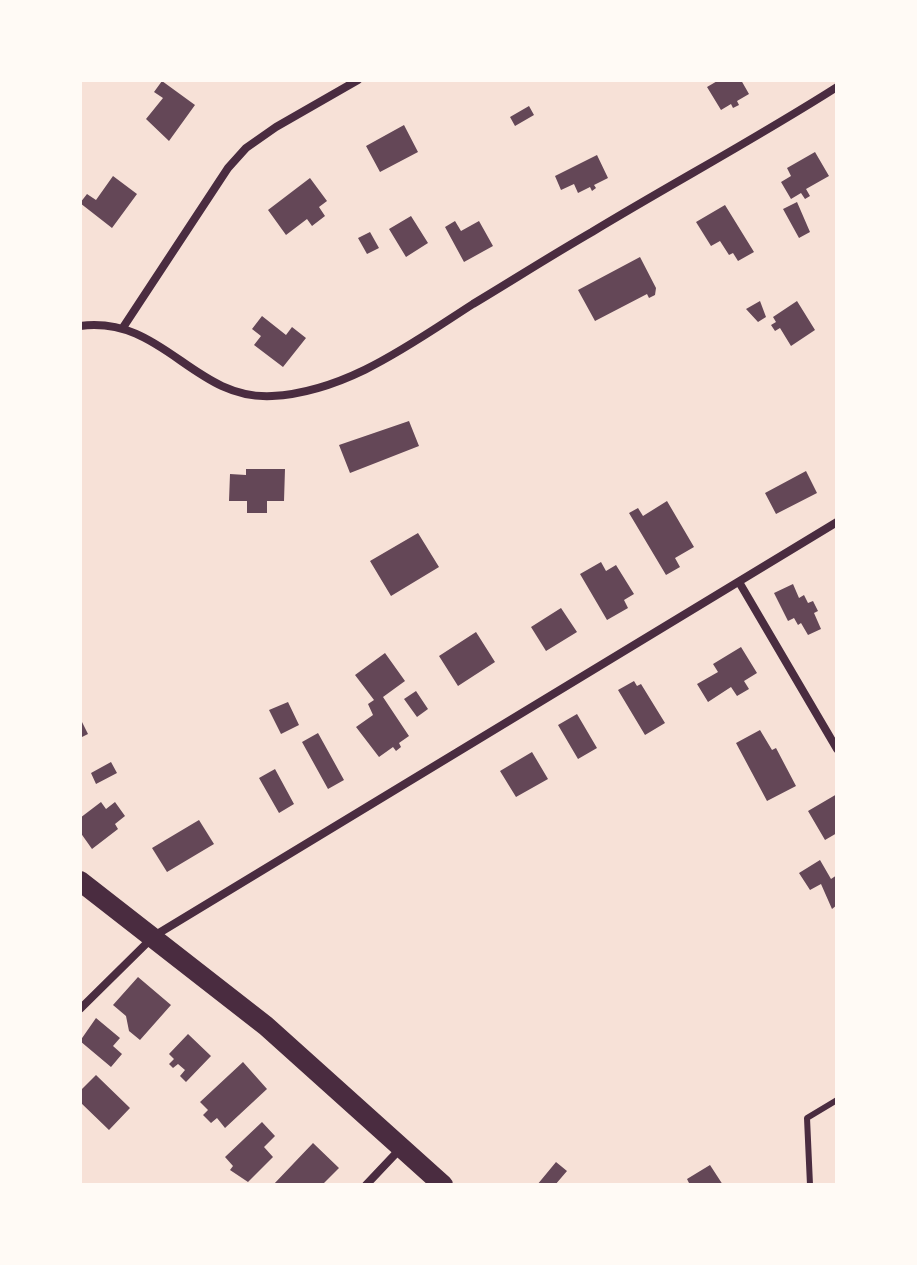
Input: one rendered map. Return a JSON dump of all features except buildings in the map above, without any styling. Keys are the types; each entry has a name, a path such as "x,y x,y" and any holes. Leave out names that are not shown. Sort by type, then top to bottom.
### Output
{"main road":[{"path":"80,881 282,1039 443,1185"}],"street":[{"path":"124,326 228,168 246,148 358,80"},
{"path":"80,326 124,326 149,339 212,382 246,395 298,394 323,387 394,354 594,230 837,87"},
{"path":"80,1009 154,936 837,522"},
{"path":"739,582 837,749"},
{"path":"366,1185 402,1147"}],"lane":[{"path":"810,1185 807,1118 837,1100"}]}
